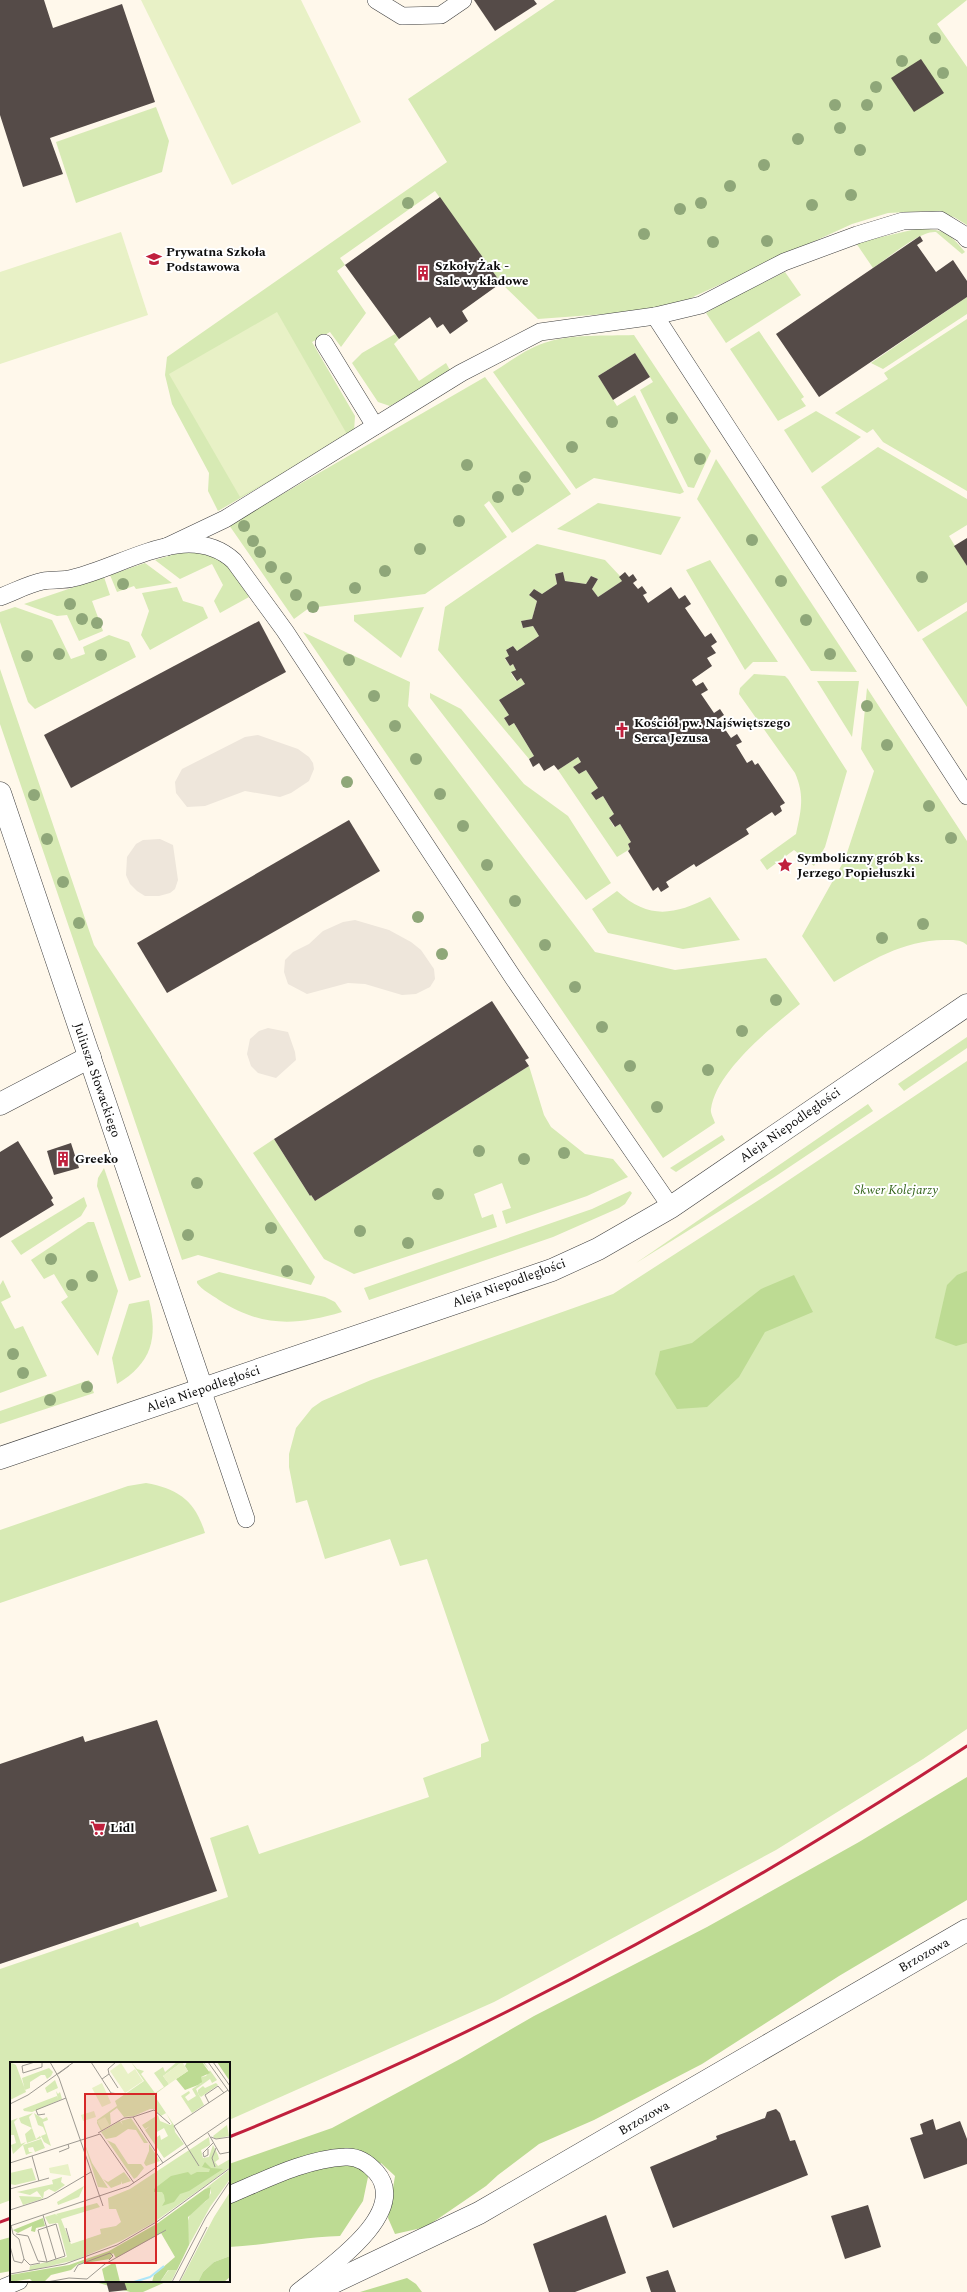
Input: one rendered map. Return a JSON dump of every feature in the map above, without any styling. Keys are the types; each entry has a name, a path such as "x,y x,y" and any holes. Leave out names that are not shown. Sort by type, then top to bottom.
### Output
{"street":[{"name":"Juliusza Słowackiego","path":"0,793 202,1389"},
{"name":"Aleja Niepodległości","path":"0,1458 552,1270 598,1249 671,1207 967,1005"},
{"path":"0,1104 90,1057"},
{"name":"Brzozowa","path":"314,2292 479,2213 967,1930"}],"lane":[{"path":"376,0 402,16 440,15 463,0"},
{"path":"166,547 225,519 474,366 540,332 655,316 701,305 784,262 857,235 903,221 940,220 963,234 967,239"},
{"path":"655,316 967,796"},
{"path":"324,343 375,426"},
{"path":"0,597 44,581 72,579 179,544 205,545 216,548 234,561 285,631 380,778 514,979 671,1207"},
{"path":"202,1389 246,1519"},
{"path":"230,2195 283,2173 324,2159 347,2157 368,2163 383,2180 384,2202 375,2222 352,2248 298,2292"},
{"path":"0,2289 17,2282"}],"green space":[{"path":"141,0 301,0 361,122 232,185"},
{"path":"555,0 967,0 937,24 967,67 967,225 954,217 928,211 888,213 852,224 695,296 673,309 538,319 501,283 435,191 340,258 345,265 337,271 366,313 341,347 330,332 312,342 355,416 354,432 218,511 208,491 209,473 172,404 165,375 167,357 447,162 408,99"},
{"path":"156,107 169,141 162,172 76,203 56,142"},
{"path":"916,229 938,231 949,235 965,252 962,254 936,232 929,233 913,240 873,268 856,243"},
{"path":"121,232 148,315 0,364 0,272"},
{"path":"785,272 801,295 726,343 706,313 732,298"},
{"path":"967,297 967,314 883,369 871,363"},
{"path":"277,312 348,436 240,497 169,374"},
{"path":"967,319 967,491 883,442 873,429 867,433 835,413 888,379 884,373"},
{"path":"759,331 804,397 801,399 806,406 778,421 730,349"},
{"path":"395,334 399,339 394,344 419,381 446,363 451,372 390,406 378,402 352,363 362,353"},
{"path":"634,335 711,451 694,488 688,487 640,390 653,382 635,353 598,376 617,406 635,395 684,492 680,494 594,478 576,489 493,372 531,349 554,340 589,336"},
{"path":"485,377 571,494 512,533 489,501 484,505 507,537 425,594 309,608 294,619 229,525"},
{"path":"816,411 861,437 812,473 784,430"},
{"path":"878,447 967,499 967,525 949,536 967,566 967,602 918,632 821,487"},
{"path":"716,459 857,672 811,671 697,499"},
{"path":"598,503 681,517 661,555 557,529"},
{"path":"537,544 605,560 620,576 622,581 598,597 592,589 598,579 591,576 586,584 565,581 563,572 555,574 557,584 542,594 534,589 529,595 537,601 532,619 521,621 523,628 533,626 539,636 517,651 513,646 506,650 509,656 505,659 510,666 513,664 516,670 511,673 516,681 521,678 525,684 499,700 509,715 504,718 509,726 514,723 534,756 529,759 438,650 445,607"},
{"path":"182,552 206,552 227,564 249,597 220,613 214,601 223,585 212,564 180,579 155,560"},
{"path":"710,560 778,662 753,662 745,670 686,570"},
{"path":"145,563 172,583 136,589 134,586 117,592 110,575"},
{"path":"104,577 110,595 92,601 103,631 79,641 67,615 57,616 24,604"},
{"path":"177,587 183,601 203,607 208,618 150,650 141,635 149,611 142,593"},
{"path":"15,607 52,620 71,659 85,654 83,647 109,635 129,642 136,657 35,709 28,702 0,622 0,612"},
{"path":"424,607 401,658 354,621 354,615"},
{"path":"967,611 967,707 922,639"},
{"path":"303,632 410,682 408,706 595,952 675,970 766,958 800,1004 761,1037 734,1065 723,1080 715,1095 711,1109 715,1123 663,1158"},
{"path":"0,669 94,945 315,1277 311,1285 198,1255 182,1260 0,724"},
{"path":"754,674 785,676 788,679 847,771 825,847 814,866 794,850 767,870 760,860 796,834 801,810 801,796 795,773 739,694 740,688"},
{"path":"817,681 859,681 852,737"},
{"path":"867,688 967,841 967,945 954,940 929,941 915,944 901,948 873,960 834,982 802,936 845,859 874,771 861,749"},
{"path":"430,693 461,709 524,784 568,816 611,883 586,900 430,698"},
{"path":"578,757 581,762 573,767 579,774 586,770 598,788 591,793 596,800 603,796 614,814 609,818 614,827 620,824 631,842 628,844 630,849 617,857 558,770"},
{"path":"617,891 640,907 662,912 685,908 710,897 740,940 683,949 608,933 592,909"},
{"path":"967,1037 967,1048 904,1091 898,1084"},
{"name":"Skwer Kolejarzy","path":"967,1061 967,1729 923,1759 776,1850 494,2002 230,2120 230,2062 10,2062 10,2200 0,2204 0,1969 138,1922 140,1927 228,1897 210,1838 248,1825 259,1854 429,1797 423,1778 481,1757 481,1744 489,1741 427,1559 400,1566 390,1539 325,1559 307,1500 296,1503 289,1467 289,1454 296,1428 312,1408 322,1401 371,1380 613,1294 762,1198"},
{"path":"529,1066 544,1115 551,1127 585,1154 613,1159 628,1177 587,1196 506,1224 502,1211 511,1208 502,1183 474,1194 482,1218 493,1214 497,1227 354,1274 324,1259 253,1153 274,1139 310,1196 311,1195 315,1201"},
{"path":"868,1104 873,1111 773,1178 636,1263"},
{"path":"722,1135 725,1140 676,1172 670,1168"},
{"path":"104,1168 141,1277 129,1281 97,1186 98,1178"},
{"path":"630,1191 632,1193 625,1204 619,1208 553,1237 369,1300 364,1288 592,1209"},
{"path":"84,1197 87,1206 81,1216 21,1255 11,1241"},
{"path":"88,1222 94,1222 118,1291 98,1356 61,1302 68,1297 54,1274 44,1279 31,1260"},
{"path":"967,1271 967,1343 956,1346 935,1338 947,1285 957,1275"},
{"path":"219,1272 325,1297 335,1302 342,1312 309,1320 294,1321 264,1319 249,1315 234,1309 219,1300 204,1290 197,1283 197,1281"},
{"path":"794,1275 813,1312 765,1332 739,1377 707,1407 677,1409 655,1374 660,1351 692,1343 761,1289"},
{"path":"3,1280 11,1297 1,1302 15,1329 23,1326 47,1376 0,1393 0,1285"},
{"path":"149,1300 153,1326 150,1348 138,1367 129,1376 117,1384 112,1358 129,1304"},
{"path":"89,1380 94,1393 0,1424 0,1411"},
{"path":"146,1483 168,1489 184,1498 196,1513 205,1533 0,1603 0,1530 128,1486"},
{"path":"967,1777 967,1900 839,1976 702,2064 594,2120 539,2144 486,2186 426,2227 395,2234 388,2218 395,2176 381,2163 368,2177 363,2201 340,2236 230,2247 230,2164 332,2128 460,2059 534,2016 707,1927 859,1842"},
{"path":"10,2237 10,2271 0,2273 0,2240"},
{"path":"407,2278 416,2284 422,2292 360,2292"},
{"path":"95,2282 166,2282 143,2292 130,2292"}],"shaded area":[{"path":"258,735 298,749 309,757 313,763 314,769 309,781 291,793 280,797 245,791 205,806 187,807 176,793 175,782 182,769 245,737"},
{"path":"160,839 173,845 178,880 175,889 170,893 159,896 145,896 130,884 126,875 127,857 136,844 143,840"},
{"path":"355,920 389,930 411,942 421,950 434,969 435,979 430,987 416,994 402,995 365,984 348,983 307,994 288,984 284,972 285,960 293,952 309,944 323,931 343,922"},
{"path":"268,1028 288,1032 295,1052 296,1060 276,1078 258,1073 251,1066 247,1054 250,1039 259,1031"}],"building":[{"path":"0,0 44,0 53,28 122,4 155,102 50,138 63,174 23,187 0,115"},
{"path":"474,0 534,0 537,4 495,31"},
{"path":"921,59 944,93 914,112 891,78"},
{"name":"Szkoły Żak - Sale wykładowe","path":"440,197 501,283 462,311 468,321 450,334 443,324 437,328 430,317 399,339 345,265"},
{"path":"920,236 923,241 917,245 936,272 953,260 967,281 967,297 819,397 776,334"},
{"path":"635,353 650,377 613,400 598,376"},
{"path":"967,538 967,566 954,546"},
{"name":"Kościół pw. Najświętszego Serca Jezusa","path":"563,572 565,581 586,584 591,576 598,579 592,589 598,597 622,581 619,577 625,572 629,577 633,574 637,580 633,583 638,589 642,586 647,593 643,595 648,603 671,587 679,599 685,595 691,604 685,608 705,637 711,633 717,642 711,646 716,653 707,658 712,666 692,680 696,686 703,682 708,690 701,694 714,713 720,709 724,715 718,719 731,738 737,734 742,742 736,745 747,763 752,760 755,765 758,763 785,803 780,806 782,811 775,816 772,812 746,829 749,834 696,867 694,864 666,882 669,887 661,892 658,887 653,891 628,851 630,849 628,844 631,842 620,824 615,827 609,818 614,814 603,796 596,800 591,793 598,788 586,770 579,774 573,767 581,762 578,757 558,770 554,765 544,771 539,763 533,767 529,759 534,756 514,723 509,726 504,718 509,715 499,700 525,684 521,678 517,681 511,672 516,670 513,664 510,666 505,658 509,656 506,650 513,646 517,651 539,636 533,626 523,628 521,621 532,619 537,601 529,595 534,589 542,594 557,584 555,574"},
{"path":"259,621 286,672 71,788 44,735"},
{"path":"349,820 380,871 167,993 137,943"},
{"path":"492,1001 529,1058 525,1060 529,1066 315,1201 311,1195 310,1196 274,1139"},
{"path":"18,1141 53,1198 51,1200 54,1205 0,1238 0,1152"},
{"name":"Greeko","path":"71,1143 79,1168 54,1175 47,1151"},
{"name":"Lidl","path":"157,1720 217,1891 0,1964 0,1764 83,1736 85,1742"},
{"path":"776,2109 780,2113 790,2141 795,2140 808,2175 673,2228 650,2167 717,2139 716,2136 765,2118 767,2112"},
{"path":"933,2119 936,2130 960,2121 967,2139 967,2164 924,2179 910,2138 923,2134 920,2124"},
{"path":"868,2205 881,2247 845,2259 831,2216"},
{"path":"606,2215 626,2273 575,2292 549,2292 533,2244"},
{"path":"668,2270 676,2292 651,2292 646,2277"},
{"path":"106,2282 124,2282 127,2290 109,2292"}],"railway":[{"path":"230,2137 325,2097 421,2054 515,2008 607,1960 699,1910 789,1857 967,1746"},
{"path":"0,2222 10,2218"}],"place":[{"name":"Prywatna Szkoła Podstawowa","path":"154,259"},
{"name":"Szkoły Żak - Sale wykładowe","path":"423,273"},
{"name":"Kościół pw. Najświętszego Serca Jezusa","path":"622,730"},
{"name":"Symboliczny grób ks. Jerzego Popiełuszki","path":"785,865"},
{"name":"Greeko","path":"63,1159"},
{"name":"Lidl","path":"98,1828"}]}
